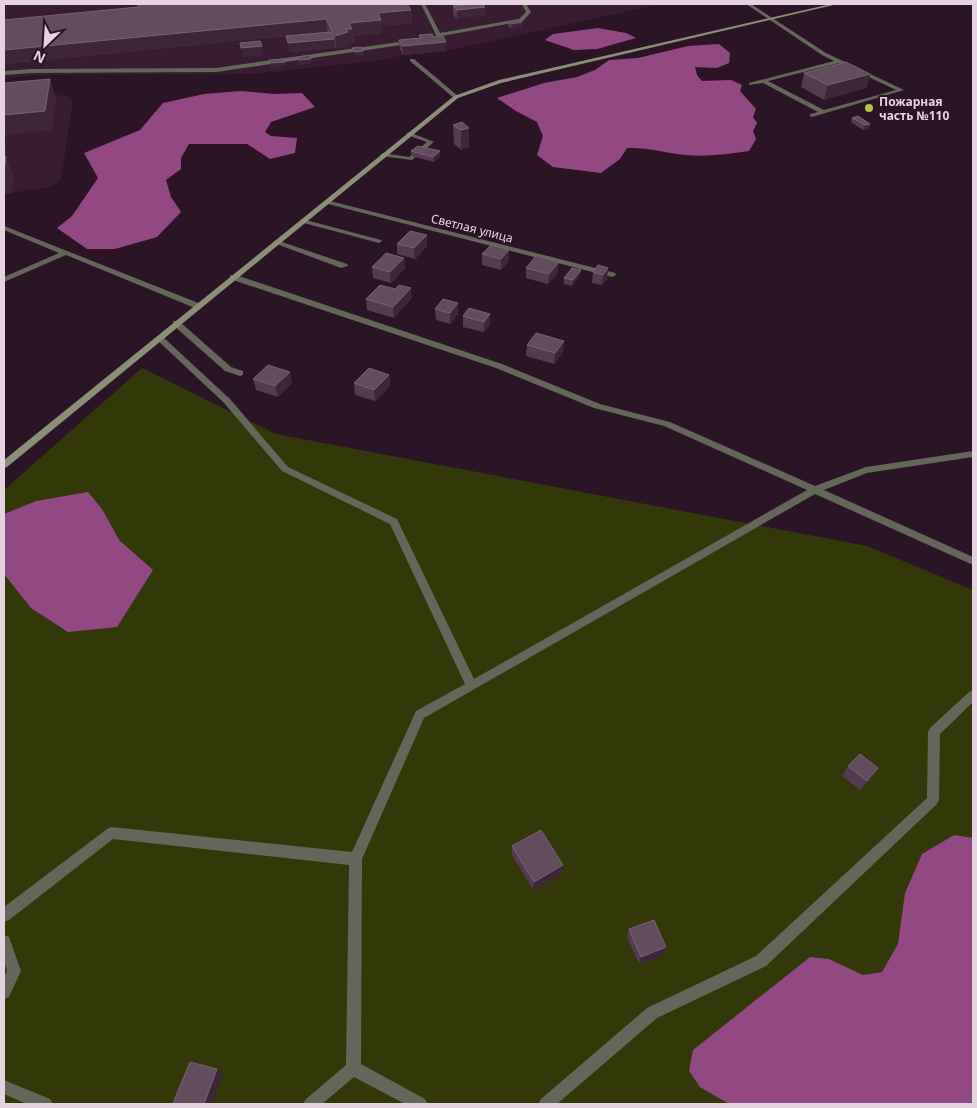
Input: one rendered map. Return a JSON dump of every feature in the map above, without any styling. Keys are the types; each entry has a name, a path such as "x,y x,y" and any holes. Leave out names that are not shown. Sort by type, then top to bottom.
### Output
{"main road":[{"path":"4,465 456,97 499,82 836,4"}],"lane":[{"path":"422,4 439,35"},
{"path":"439,35 521,20 529,12 524,4"},
{"path":"748,4 824,54 901,90 812,115"},
{"path":"4,74 31,71 216,70 440,38 439,35"},
{"path":"412,60 456,97"},
{"path":"751,84 840,61"},
{"path":"764,81 822,112"},
{"path":"383,155 410,158 431,142 409,134"},
{"name":"Светлая улица","path":"326,202 612,275"},
{"path":"302,221 380,241"},
{"path":"4,228 198,306"},
{"path":"276,242 344,266"},
{"path":"4,280 65,253"},
{"path":"233,277 499,366 597,406 667,424 973,561"},
{"path":"176,324 228,369 240,373"},
{"path":"159,338 227,400 284,469 394,522 472,686"},
{"path":"311,1104 353,1068 356,858 420,715 815,490 866,470 973,454"},
{"path":"546,1104 652,1013 761,961 933,800 934,732 973,695"},
{"path":"4,914 111,833 356,858"},
{"path":"4,942 14,971 4,992"},
{"path":"353,1068 420,1104"},
{"path":"4,1087 45,1104"}],"shaded area":[{"path":"4,4 660,4 446,51 403,55 382,60 255,74 36,75 4,78"},
{"path":"598,28 626,33 636,38 597,49 574,50 545,40 553,34"},
{"path":"719,44 730,53 729,63 717,68 695,67 697,75 702,81 731,80 742,85 740,91 756,109 753,117 757,123 753,131 756,139 749,151 694,156 642,148 627,148 620,159 601,173 553,167 537,155 543,136 537,122 497,98 544,83 577,77 595,70 609,60 638,58 688,46"},
{"path":"241,91 275,94 302,93 315,107 271,122 265,132 271,136 297,138 295,153 270,159 247,144 189,144 181,158 181,169 166,180 171,197 181,212 157,237 115,249 87,249 57,228 72,216 98,178 84,153 140,130 163,103 204,94"},
{"path":"65,95 73,99 61,180 49,187 4,194 4,99"},
{"path":"88,492 102,509 119,540 153,570 117,627 68,632 31,608 4,574 4,514 36,501"},
{"path":"954,835 973,838 973,1104 729,1104 700,1087 689,1071 693,1050 810,957 829,959 863,975 882,972 898,944 905,893 922,854"}],"green space":[{"path":"142,368 276,434 867,546 973,590 973,1104 4,1104 4,490"}],"building":[{"path":"138,4 407,4 411,10 378,13 381,20 349,23 352,29 346,29 348,32 335,36 326,19 4,50 4,20 138,7"},
{"path":"482,4 485,7 457,10 453,6"},
{"path":"519,20 522,22 511,24 508,22"},
{"path":"331,32 334,39 288,43 286,36"},
{"path":"432,34 434,37 443,36 446,42 402,46 399,40 421,38 419,35"},
{"path":"260,41 262,46 241,48 240,43"},
{"path":"361,47 363,51 355,52 352,48"},
{"path":"310,55 311,59 298,60 297,57"},
{"path":"284,59 285,62 270,63 269,60"},
{"path":"846,62 870,74 828,85 804,73"},
{"path":"50,79 45,111 4,115 4,83"},
{"path":"858,116 870,124 865,125 852,118"},
{"path":"462,122 469,128 461,130 453,125"},
{"path":"418,146 440,151 433,157 411,151"},
{"path":"6,156 4,173 4,157"},
{"path":"410,231 427,235 414,248 397,244"},
{"path":"491,245 509,250 501,259 482,254"},
{"path":"386,253 404,258 390,272 372,267"},
{"path":"536,256 559,262 549,274 526,268"},
{"path":"598,265 608,268 603,275 593,272"},
{"path":"572,268 581,270 573,280 564,278"},
{"path":"380,285 395,289 399,285 411,288 393,307 366,299"},
{"path":"443,299 458,303 450,313 435,309"},
{"path":"469,308 490,314 484,322 463,316"},
{"path":"536,333 564,341 555,353 527,345"},
{"path":"268,365 290,372 275,386 253,379"},
{"path":"369,368 389,375 374,390 354,383"},
{"path":"860,754 878,768 867,781 848,766"},
{"path":"541,830 563,865 534,882 512,846"},
{"path":"654,920 666,947 641,957 629,929"},
{"path":"190,1062 217,1069 204,1104 173,1103"}],"place":[{"name":"Пожарная часть №110","path":"869,108"}]}
